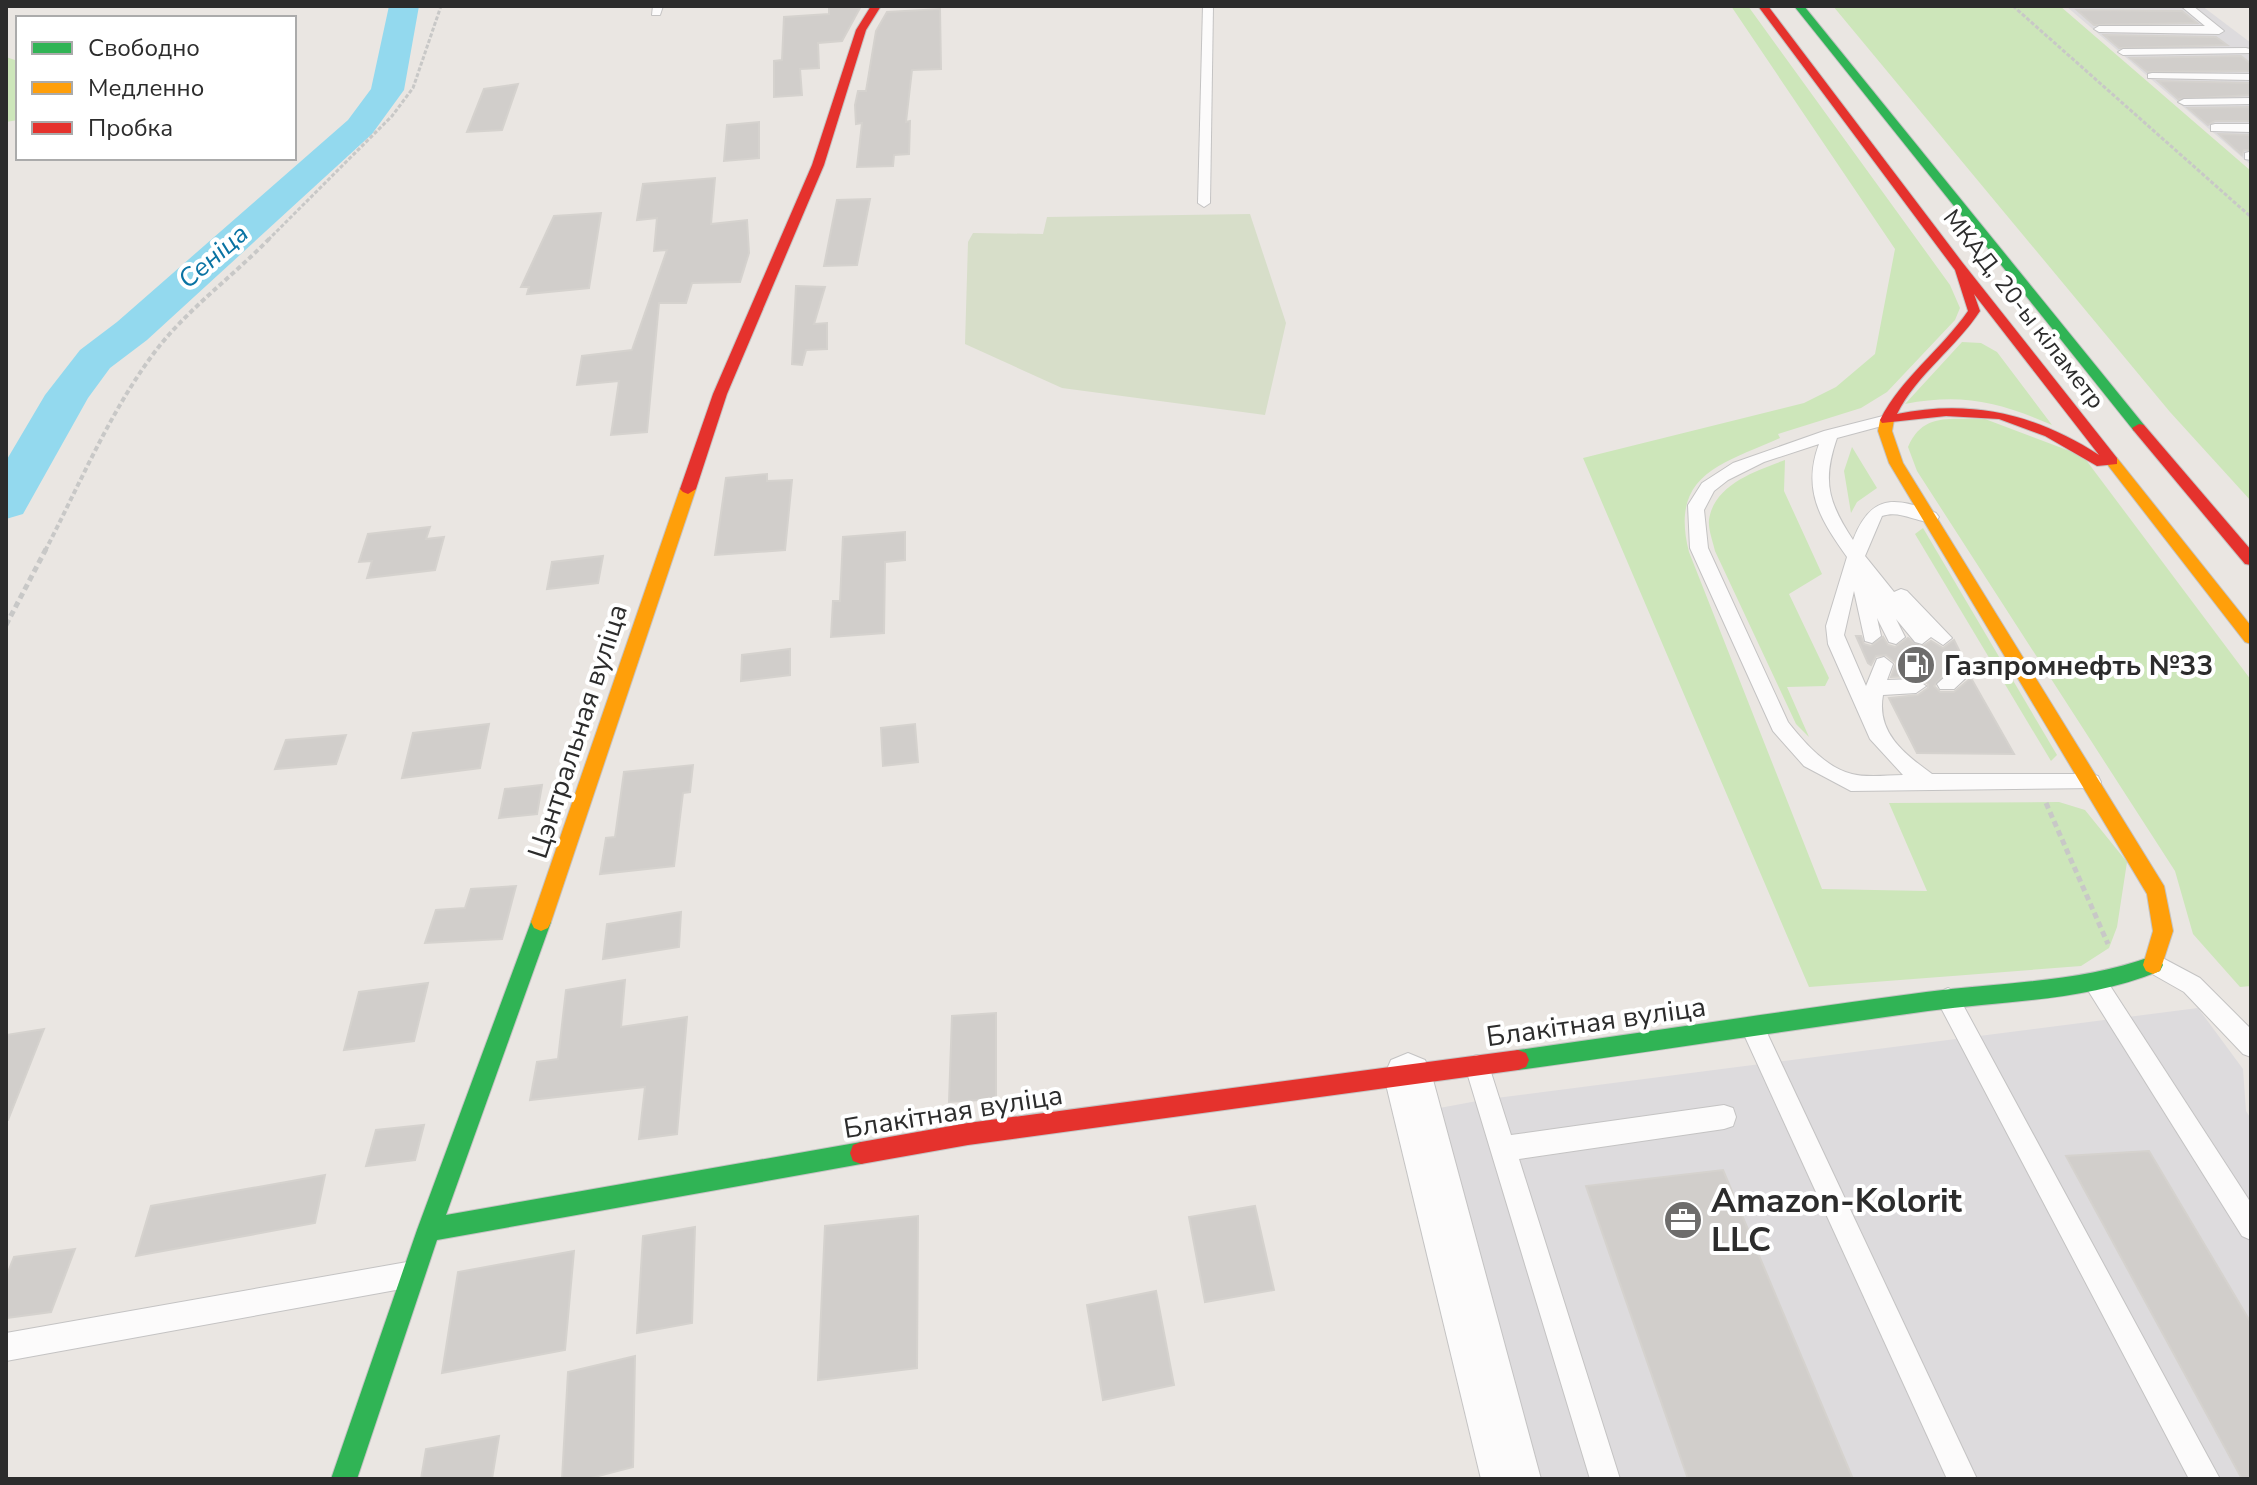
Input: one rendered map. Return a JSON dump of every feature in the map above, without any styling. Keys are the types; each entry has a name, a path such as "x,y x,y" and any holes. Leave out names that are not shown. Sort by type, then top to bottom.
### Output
{"main road":[{"name":"Цэнтральная вуліца","path":"344,1479 429,1230 564,858 720,394 818,165 861,30 876,6"},
{"name":"МКАД, 20-ы кіламетр","path":"1763,6 1958,265 2251,638"},
{"name":"МКАД, 20-ы кіламетр","path":"1799,6 2082,361 2251,560"},
{"path":"1958,265 1974,311 1965,331 1893,399 1885,431 1896,463 2157,892 2163,931 2155,964"},
{"path":"1887,420 1950,409 2000,416 2062,436 2133,486"},
{"name":"Блакітная вуліца","path":"429,1230 968,1134 1408,1076 1948,999 2097,985 2123,979 2155,964"}],"street":[{"path":"1408,1076 1511,1479"}],"lane":[{"path":"1204,203 1208,6"},
{"path":"2186,6 2248,53"},
{"path":"2099,29 2216,29"},
{"path":"2123,52 2248,53"},
{"path":"2152,76 2251,77"},
{"path":"2184,102 2251,101"},
{"path":"2215,128 2251,128"},
{"path":"1887,420 1830,435 1731,470 1709,484 1697,501 1695,520 1699,548 1780,726 1798,749 1819,768 1851,783 2092,782"},
{"path":"1830,435 1820,464 1819,483 1828,512 1856,555 1922,637"},
{"path":"1930,517 1909,508 1877,512 1869,519 1834,633 1885,743 1901,763 1930,784"},
{"path":"1856,555 1872,636"},
{"path":"1856,555 1896,637"},
{"path":"1856,555 1913,606 1943,638"},
{"path":"1870,715 1884,664"},
{"path":"1947,684 1959,675 1956,664"},
{"path":"1875,688 1916,686"},
{"path":"2155,964 2192,985 2251,1046"},
{"path":"2097,985 2251,1227"},
{"path":"1948,999 2205,1479"},
{"path":"1753,1028 1962,1479"},
{"path":"1477,1066 1605,1479"},
{"path":"1503,1149 1724,1117"},
{"path":"6,1347 416,1273"}],"path":[{"path":"6,625 127,395 158,348 182,319 262,246 392,116 413,88 441,6"},
{"path":"2013,6 2251,217"}],"shaded area":[{"path":"2066,6 2202,6 2251,43 2251,165"},
{"path":"2198,1008 2243,1069 2246,1111 2251,1119 2251,1479 1529,1479 1434,1109 1488,1099"}],"green space":[{"path":"1731,6 1748,6 1950,285 1960,308 1955,320 1887,392 1861,408 1778,434 1780,438 1720,465 1705,476 1694,489 1687,505 1685,526 1689,552 1822,889 1927,891 1889,803 2059,802 2085,810 2127,862 2117,927 2109,948 2081,966 1809,987 1583,458 1804,403 1836,387 1875,354 1895,249"},
{"path":"1833,6 2060,6 2251,171 2251,501 2170,412"},
{"path":"6,57 16,60 16,120 6,122"},
{"path":"1250,214 1286,323 1265,415 1062,388 965,344 968,242 973,233 1043,234 1047,217"},
{"path":"1962,342 1981,343 1997,352 2052,425 2015,410 1980,402 1945,399 1905,404"},
{"path":"1985,419 2083,456 2251,680 2251,986 2240,987 2193,934 2175,871 1917,471 1908,447 1922,428 1939,420"},
{"path":"1852,447 1877,488 1857,502 1851,513 1844,471"},
{"path":"1785,460 1784,491 1822,574 1789,594 1829,678 1825,686 1787,687 1809,737 1796,724 1715,551 1709,524 1713,508 1728,488 1750,474"},
{"path":"1923,528 2057,755 2051,761 1915,534"}],"building":[{"path":"829,6 860,8 842,41 818,43 819,68 800,69 802,95 774,97 774,61 782,60 784,17 829,14"},
{"path":"940,9 941,69 912,70 906,122 910,121 909,154 894,155 893,166 857,167 862,123 856,124 855,105 858,91 866,91 876,31 887,12"},
{"path":"2077,10 2182,11 2197,23 2094,25"},
{"path":"2104,35 2216,37 2227,45 2119,48"},
{"path":"2241,56 2251,64 2251,71 2147,72 2130,58"},
{"path":"2158,81 2251,83 2251,95 2178,99"},
{"path":"518,84 502,130 467,132 484,89"},
{"path":"2251,107 2251,121 2215,121 2208,125 2188,108"},
{"path":"759,122 759,158 724,161 727,125"},
{"path":"2219,134 2251,135 2251,150 2244,150 2242,155"},
{"path":"715,178 711,224 747,220 749,253 740,282 692,283 686,303 659,303 647,432 611,435 619,381 577,385 582,356 632,350 667,250 654,251 657,218 637,220 643,184"},
{"path":"870,199 857,265 824,266 837,200"},
{"path":"601,213 589,288 527,294 529,287 521,287 554,216"},
{"path":"796,286 825,287 814,324 827,323 827,349 806,350 802,365 792,364"},
{"path":"767,474 767,481 792,480 785,550 715,555 726,478"},
{"path":"430,527 426,539 444,537 435,570 367,578 372,561 359,562 368,534"},
{"path":"905,532 905,560 885,562 884,633 831,637 833,601 840,601 843,537"},
{"path":"603,556 598,583 547,589 552,562"},
{"path":"1856,636 1861,636 1864,644 1871,646 1883,637 1888,645 1895,647 1908,638 1921,647 1931,641 1943,648 1954,640 1962,656 1954,655 1945,662 1946,672 1934,686 1940,692 1954,692 1971,678 2014,754 1917,753 1889,698 1918,695 1928,688 1928,684 1916,676 1891,677 1896,663 1886,655 1876,656 1871,665 1868,663"},
{"path":"790,649 790,675 741,681 742,655"},
{"path":"489,724 480,768 402,778 413,733"},
{"path":"915,724 918,762 883,766 881,728"},
{"path":"346,735 336,764 275,769 286,740"},
{"path":"693,765 690,792 683,793 674,866 600,874 606,838 615,837 624,772"},
{"path":"542,785 537,814 499,818 505,789"},
{"path":"516,886 502,939 425,943 436,910 465,908 471,889"},
{"path":"681,912 679,947 603,959 607,924"},
{"path":"625,980 621,1027 687,1017 677,1134 639,1139 645,1087 530,1100 537,1062 558,1059 566,990"},
{"path":"428,983 414,1041 344,1050 359,992"},
{"path":"996,1013 996,1099 949,1102 952,1016"},
{"path":"44,1029 8,1120 6,1120 6,1035"},
{"path":"424,1125 415,1160 366,1166 376,1130"},
{"path":"2149,1151 2251,1323 2251,1479 2242,1479 2066,1156"},
{"path":"1723,1170 1853,1479 1688,1479 1586,1186"},
{"path":"325,1175 315,1223 136,1256 151,1206"},
{"path":"1255,1206 1274,1290 1205,1302 1189,1217"},
{"path":"918,1216 917,1368 818,1380 825,1226"},
{"path":"695,1227 692,1323 637,1333 643,1236"},
{"path":"75,1249 51,1312 6,1318 6,1277 14,1257"},
{"path":"574,1251 565,1350 442,1373 458,1272"},
{"path":"1156,1291 1174,1385 1103,1400 1087,1305"},
{"path":"635,1356 633,1467 587,1479 562,1479 568,1372"},
{"path":"499,1436 492,1479 421,1479 426,1449"}],"waterway":[{"name":"Сеніца","path":"6,503 67,395 95,359 132,331 360,127 387,90 404,6"}],"traffic: fast":[{"path":"1799,6 2139,428"},
{"path":"344,1479 429,1230 541,922"},
{"path":"1518,1060 1945,999 2077,987 2128,975 2153,965"},
{"path":"429,1230 861,1153"}],"traffic: slow":[{"path":"1887,420 1885,431 1896,463 2157,892 2163,931 2153,965"},
{"path":"2112,461 2251,638"},
{"path":"541,922 688,489"}],"traffic: jam":[{"path":"688,489 720,394 818,165 861,30 876,6"},
{"path":"1763,6 1958,265 2112,461"},
{"path":"1960,272 1974,311 1953,339 1905,390 1887,420 1946,411 1999,415 2050,432 2102,463"},
{"path":"2139,428 2251,560"},
{"path":"861,1153 968,1134 1518,1060"}],"place":[{"name":"Газпромнефть №33","path":"1916,665"},
{"name":"Amazon-Kolorit LLC","path":"1683,1220"}]}
